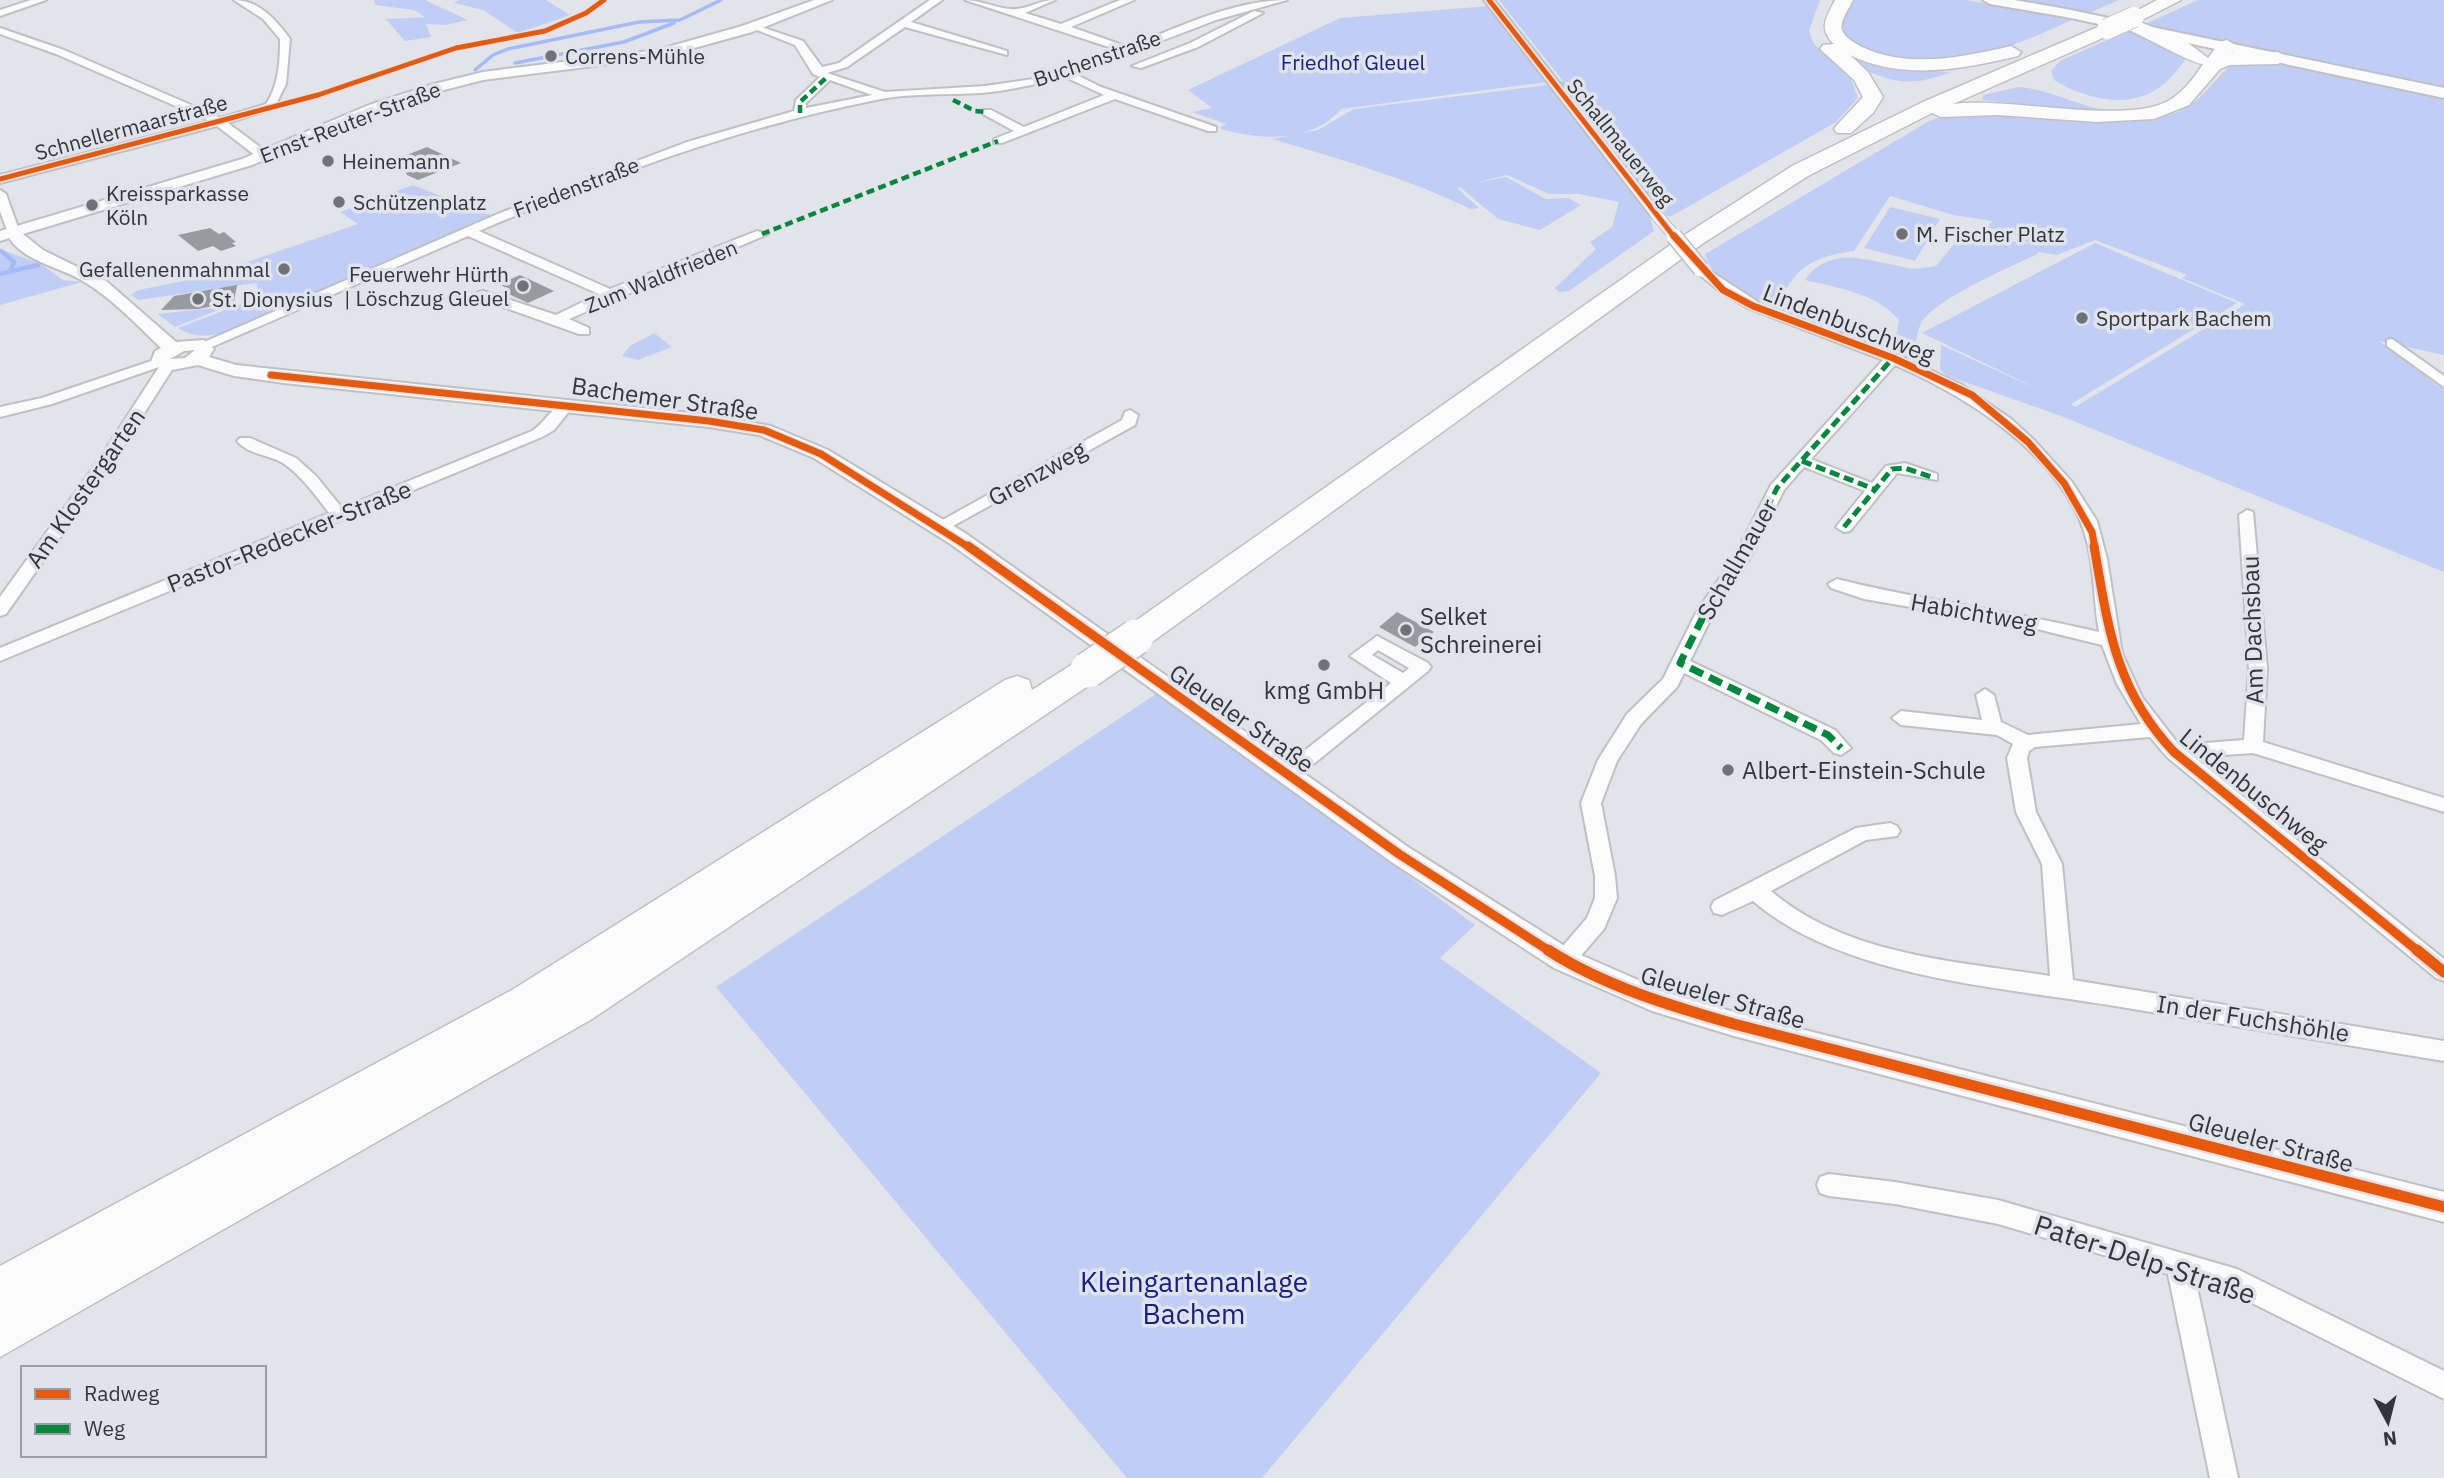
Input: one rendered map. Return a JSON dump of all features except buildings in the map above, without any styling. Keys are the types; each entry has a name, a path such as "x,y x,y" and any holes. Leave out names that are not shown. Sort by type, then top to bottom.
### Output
{"highway":[{"path":"1830,0 1818,27 1820,38 1870,85 1873,97 1866,109 1844,129"},
{"path":"1844,0 1832,26 1833,33 1848,48 1872,57 1922,65 1948,64 2018,51"},
{"path":"1127,630 1684,224 1759,175 1844,129 2084,23 2107,22 2137,15 2172,0"},
{"path":"2137,15 2205,62 2237,58 2278,58"},
{"path":"0,1291 527,1002 1080,651 1127,630 1694,239 1800,171 1874,132 2062,48 2107,22"},
{"path":"2062,48 2042,64 2038,71 2049,86 2103,105 2132,106 2157,103 2169,97 2220,45"},
{"path":"1874,132 1963,108 2013,107 2100,115 2158,112 2184,99 2205,62"},
{"path":"0,1333 577,1007 1080,651"}],"main road":[{"path":"1990,0 2066,13 2137,15 2220,45 2444,93"}],"street":[{"path":"0,13 41,0"},
{"name":"Schnellermaarstraße","path":"0,179 265,109 275,101 285,39 275,24 239,0"},
{"name":"Ernst-Reuter-Straße","path":"7,234 264,156 374,108 465,80 658,54 756,26 826,0"},
{"path":"800,113 800,102 822,74 843,65 937,0"},
{"path":"970,0 1018,12 1124,49"},
{"path":"1018,12 1050,0"},
{"path":"1062,27 1129,0"},
{"name":"Buchenstraße","path":"885,95 985,89 1066,74 1247,0"},
{"name":"Buchenstraße","path":"1124,49 1188,26 1279,0"},
{"name":"Schallmauerweg","path":"1489,0 1701,269 1735,298"},
{"name":"Buchenstraße","path":"1137,66 1220,32 1265,10 1263,4"},
{"path":"903,23 1003,53"},
{"path":"756,26 806,48 822,74 885,95"},
{"path":"0,31 165,95 220,122 264,156"},
{"path":"1066,74 1115,96 1212,129"},
{"name":"Friedenstraße","path":"199,353 468,231 578,185 691,144 800,113 885,95"},
{"path":"998,141 1115,96"},
{"path":"987,112 1023,131"},
{"path":"0,194 7,234 89,277 124,303 167,358"},
{"path":"468,231 610,294"},
{"name":"Zum Waldfrieden","path":"560,318 610,294 762,234"},
{"name":"Zum Waldfrieden","path":"483,295 501,303 560,318 584,331"},
{"name":"Lindenbuschweg","path":"1735,298 1893,358 1972,395 2028,442 2064,483 2092,532 2110,641 2131,691 2154,730 2174,752 2444,972"},
{"path":"2392,343 2444,383"},
{"path":"0,412 47,401 167,358 199,353"},
{"name":"Bachemer Straße","path":"199,353 234,370 284,377 568,404 764,430 821,454 938,527 1080,651"},
{"name":"Am Klostergarten","path":"0,610 105,462 167,358"},
{"name":"Schallmauer","path":"1564,960 1596,923 1606,898 1605,876 1591,803 1597,785 1634,719 1657,699 1680,663 1706,611 1741,561 1777,488 1893,358"},
{"name":"Pastor-Redecker-Straße","path":"0,655 544,430 568,404"},
{"name":"Grenzweg","path":"938,527 1130,422 1130,415"},
{"path":"245,440 260,453 288,459 310,478 339,515"},
{"path":"1802,461 1874,489"},
{"path":"1844,527 1892,469 1905,468 1931,477"},
{"name":"Am Dachsbau","path":"2247,514 2258,667 2253,746"},
{"name":"Habichtweg","path":"1838,584 1864,593 2033,622 2110,641"},
{"name":"Gleueler Straße","path":"1080,651 1288,774 1399,854 1564,960 1662,1003 1734,1024 2444,1207"},
{"path":"1680,663 1828,735 1841,748"},
{"name":"Gleueler Straße","path":"1288,774 1404,682"},
{"path":"1985,695 1993,727"},
{"path":"1901,718 1993,727 2026,742 2154,730"},
{"path":"2026,742 2020,748 2017,758 2026,812 2052,864 2062,987"},
{"path":"2174,752 2253,746 2444,805"},
{"path":"1722,907 1863,832 1891,831"},
{"name":"In der Fuchshöhle","path":"1755,890 1775,909 1801,925 1873,953 1907,962 2444,1051"},
{"name":"Pater-Delp-Straße","path":"1829,1185 1895,1193 1998,1212 2237,1282 2444,1385"},
{"path":"2179,1266 2224,1478"}],"green space":[{"path":"374,0 425,0 468,20 445,25 426,24 431,37 405,41 386,19 425,17 414,10 375,5"},
{"path":"459,0 546,0 570,15 518,33 483,10 454,3"},
{"path":"1499,0 1820,0 1809,31 1814,44 1850,77 1858,98 1836,122 1672,216 1667,216 1554,82 1563,81"},
{"path":"1852,0 1966,0 2074,19 1979,56 1947,60 1902,59 1861,49 1848,39 1843,22"},
{"path":"2011,0 2119,0 2089,13"},
{"path":"2198,0 2444,0 2444,89 2145,24"},
{"name":"Friedhof Gleuel","path":"1489,6 1548,82 1341,109 1315,128 1284,136 1267,137 1234,132 1219,128 1226,124 1192,112 1212,108 1188,90 1340,18"},
{"path":"2127,31 2143,33 2187,55 2178,69 2159,88 2130,99 2114,100 2083,94 2054,80 2051,71 2060,61"},
{"path":"1840,51 1910,69 1951,72 1920,81 1892,80 1866,70"},
{"path":"2260,62 2286,64 2444,97 2444,355 2379,341 2444,390 2444,572 2061,416 1948,376 1940,370 1941,345 2044,392 1922,333 2095,243 2237,303 2071,404 2075,407 2245,304 2182,278 2187,275 2095,240 2057,255 2037,252 2038,254 1960,292 1932,311 1921,324 1915,357 1910,361 1884,350 1897,332 1899,320 1890,311 1856,293 1805,280 1815,269 1839,258 1867,259 1911,269 1936,266 1964,232 2028,244 2023,238 1987,227 1993,221 1953,215 1890,196 1854,251 1825,257 1805,267 1790,283 1774,308 1741,295 1723,283 1705,254 1929,121 1955,113 2154,118 2189,106 2229,67"},
{"path":"1548,85 1649,214 1654,231 1569,291 1559,292 1555,288 1596,249 1590,242 1612,227 1619,202 1579,194 1549,194 1507,175 1475,183 1506,177 1546,199 1568,198 1581,205 1540,230 1498,219 1460,187 1457,188 1479,208 1471,209 1397,179 1272,139 1318,130 1354,109"},
{"path":"2019,87 2040,90 2099,109 2078,110 1982,100 1983,95"},
{"path":"413,185 493,216 278,309 261,299 256,283 138,300 131,295 138,290 204,277 358,224 340,212"},
{"name":"M. Fischer Platz","path":"1890,207 1940,219 1915,261 1864,248"},
{"path":"0,249 41,264 63,280 82,282 0,305"},
{"path":"254,299 276,310 240,327 214,335 190,334 178,328"},
{"path":"229,306 175,327 158,314"},
{"path":"654,333 672,347 638,360 622,356 630,346"},
{"name":"Kleingartenanlage Bachem","path":"1159,692 1475,925 1440,958 1601,1073 1262,1478 1127,1478 716,987"}],"waterway":[{"path":"475,70 493,55 508,49 639,22 680,20 721,0"},
{"path":"515,63 624,42 674,23"},
{"path":"1,251 14,262 10,271"},
{"path":"0,274 38,265"}],"marked path":[{"path":"800,113 800,102 827,77"},
{"path":"953,100 975,111 987,112"},
{"path":"762,234 998,141"},
{"path":"1841,748 1828,735 1680,663 1706,611 1741,560 1777,488 1893,358"},
{"path":"1802,461 1874,489"},
{"path":"1844,527 1892,469 1905,468 1931,477"}],"cycle path":[{"path":"0,179 318,95 456,48 545,31 586,13 604,0"},
{"path":"1489,0 1640,195 1701,269 1723,290 1753,306 1893,358 1972,395 2028,442 2064,483 2092,532 2110,641 2131,691 2153,730 2174,752 2444,972"},
{"path":"271,375 709,421 764,430 821,454 957,538 1399,854 1564,960 1662,1003 1734,1024 2444,1207"}],"place":[{"name":"Correns-Mühle","path":"551,56"},
{"name":"Heinemann","path":"328,161"},
{"name":"Schützenplatz","path":"339,202"},
{"name":"Kreissparkasse Köln","path":"92,205"},
{"name":"M. Fischer Platz","path":"1902,234"},
{"name":"Gefallenenmahnmal","path":"284,269"},
{"name":"Feuerwehr Hürth | Löschzug Gleuel","path":"523,286"},
{"name":"St. Dionysius","path":"198,299"},
{"name":"Sportpark Bachem","path":"2082,318"},
{"name":"Selket Schreinerei","path":"1406,630"},
{"name":"kmg GmbH","path":"1324,665"},
{"name":"Albert-Einstein-Schule","path":"1728,770"}]}
